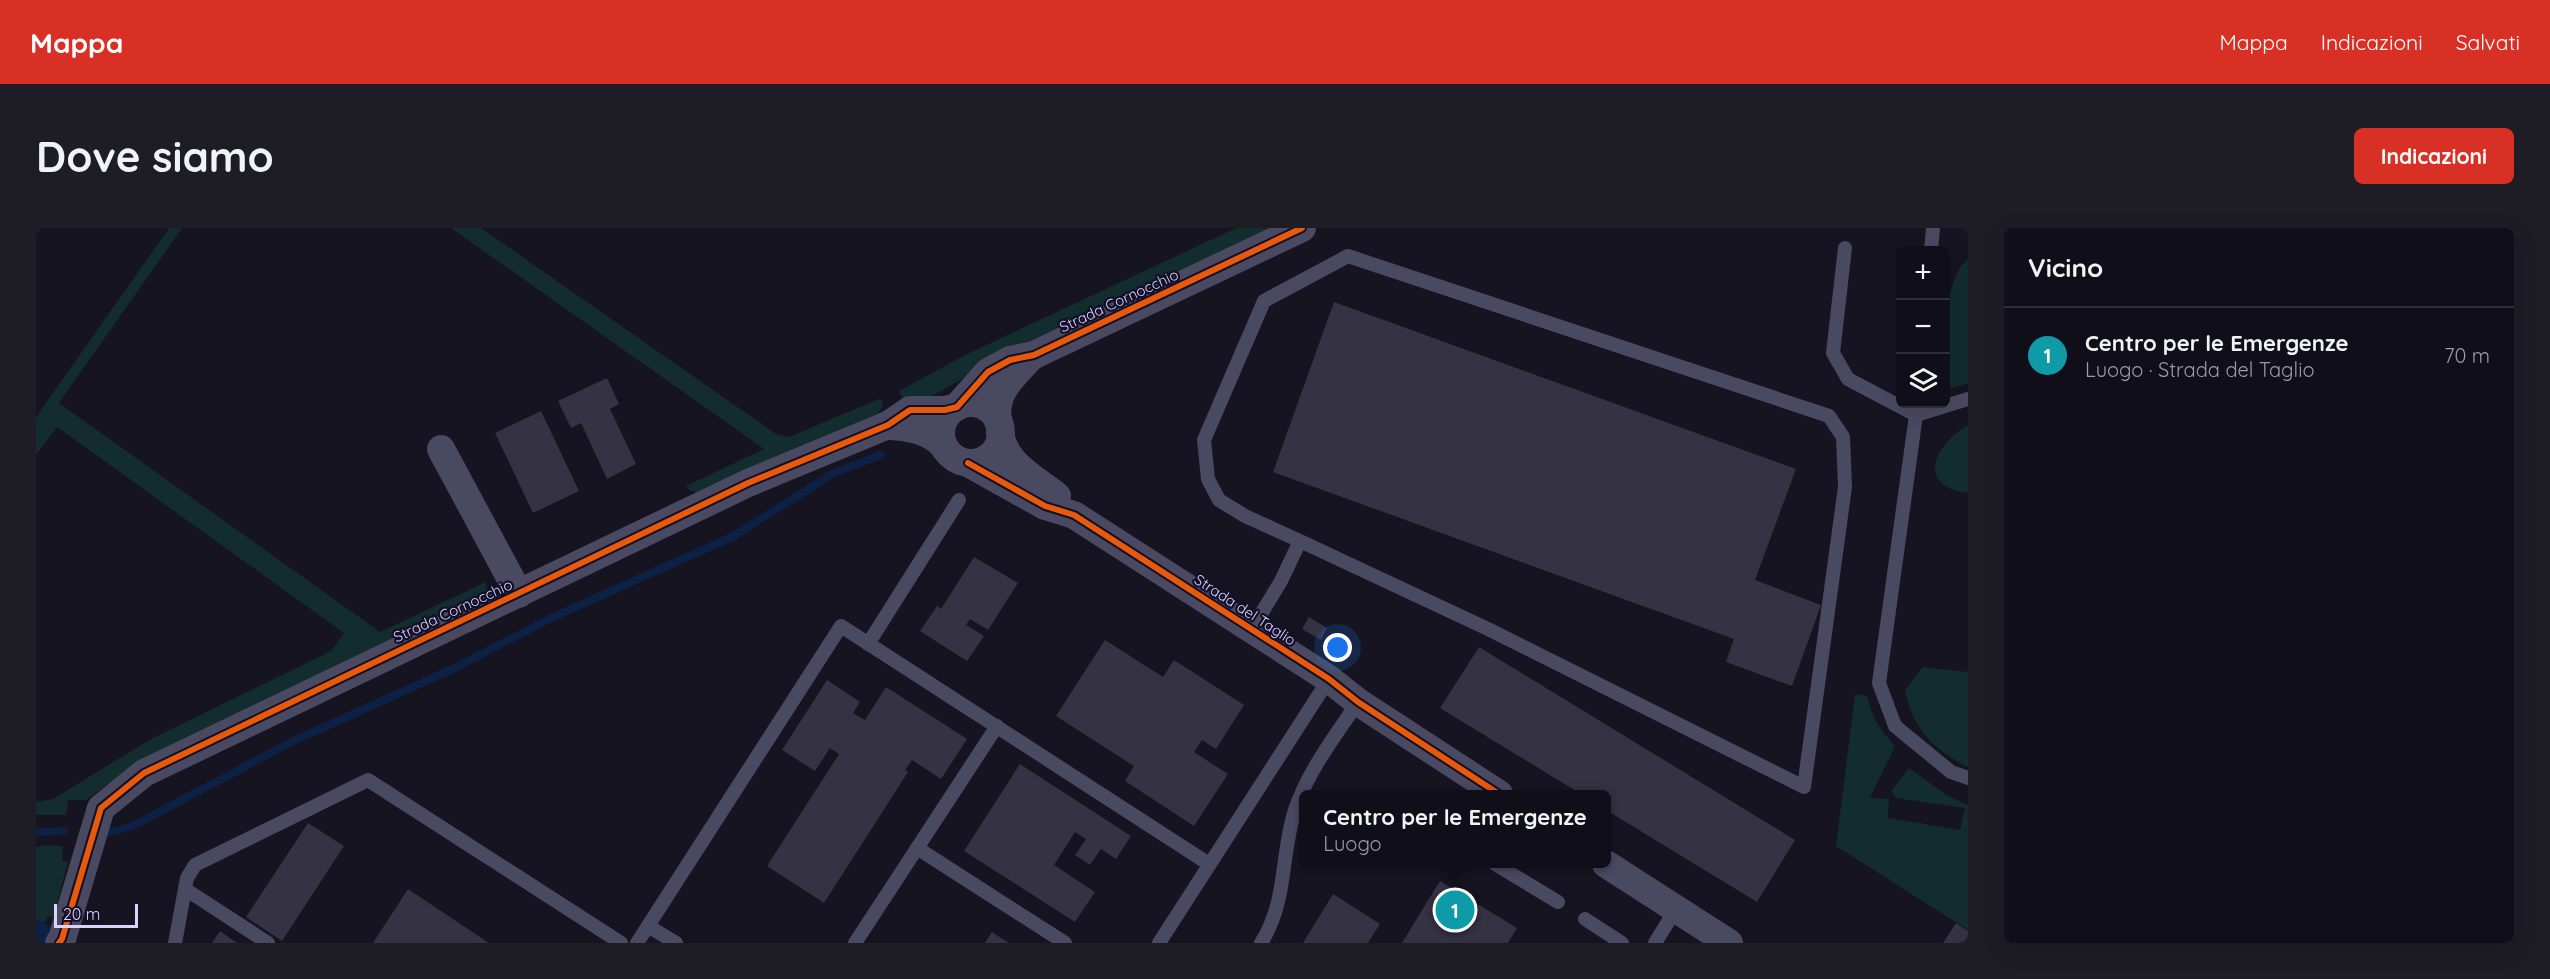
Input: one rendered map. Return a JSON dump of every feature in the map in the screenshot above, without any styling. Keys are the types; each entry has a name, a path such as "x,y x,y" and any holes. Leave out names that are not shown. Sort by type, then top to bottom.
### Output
{"street":[{"name":"Strada Cornocchio","path":"945,448 941,429 949,412 957,407 988,372 1010,360 1034,355 1302,228"},
{"name":"Strada Cornocchio","path":"968,463 988,458 1000,441 997,406 1001,391 1034,355"},
{"name":"Strada Cornocchio","path":"61,941 101,808 144,773 765,475 885,426 910,410 945,410 975,403 984,406 999,426"},
{"path":"885,426 927,434 939,440 958,460 968,463"},
{"name":"Strada del Taglio","path":"999,426 1002,445 1009,457 1058,496 1074,515"},
{"path":"441,449 519,594"},
{"name":"Strada del Taglio","path":"968,463 1045,506 1074,515 1329,679 1358,702 1491,790"},
{"path":"1611,867 1729,943"}],"lane":[{"path":"1931,246 1933,228"},
{"path":"1845,248 1833,353 1848,379 1917,409 1968,399"},
{"path":"1348,256 1829,416 1844,437 1845,488 1804,787 1488,629 1299,542 1245,516 1219,500 1208,479 1204,440 1264,301 1348,256"},
{"path":"1917,409 1880,683 1895,726 1951,772 1968,778"},
{"path":"868,644 959,500"},
{"path":"1252,629 1281,581 1299,542"},
{"path":"637,943 841,626 1209,864"},
{"path":"1159,943 1329,679"},
{"path":"1305,790 1318,762 1358,702"},
{"path":"855,943 997,726"},
{"path":"175,943 189,873 200,862 368,780 621,943"},
{"path":"1262,943 1280,905 1285,851 1299,802"},
{"path":"917,848 1065,943"},
{"path":"1502,868 1558,902"},
{"path":"185,889 268,943"},
{"path":"1655,943 1676,909"},
{"path":"1585,919 1622,943"},
{"path":"648,926 676,943"}],"green space":[{"path":"169,228 182,228 59,403 380,632 486,582 487,594 108,784 86,800 68,800 66,815 36,815 36,802 53,799 151,739 331,651 344,633 57,427 36,455 36,417"},
{"path":"451,228 481,228 776,434 789,437 881,398 883,404 878,414 702,492 690,491 686,486 764,449"},
{"path":"1236,228 1274,228 985,366 932,396 904,401 899,391 965,355"},
{"path":"1968,259 1968,383 1950,389 1950,297 1959,269"},
{"path":"1968,425 1968,493 1951,489 1941,482 1936,473 1935,463 1946,443"},
{"path":"1923,667 1968,672 1968,767 1934,745 1913,716 1905,690"},
{"path":"1855,694 1867,696 1877,723 1895,746 1870,798 1889,799 1888,818 1960,830 1965,808 1896,798 1891,791 1909,768 1945,794 1968,805 1968,930 1836,846"},
{"path":"63,846 62,861 68,862 53,918 49,916 41,926 36,922 36,847"}],"building":[{"path":"1334,302 1796,469 1755,580 1821,605 1792,686 1726,662 1734,639 1273,472"},
{"path":"607,378 619,404 610,409 636,464 607,479 581,423 571,428 558,401"},
{"path":"541,411 579,491 533,513 495,433"},
{"path":"974,557 1018,583 988,630 970,619 966,625 984,636 967,661 920,631 937,606 941,609"},
{"path":"1309,617 1327,628 1321,640 1302,629"},
{"path":"1105,640 1163,677 1174,660 1244,705 1216,749 1202,740 1194,752 1228,774 1194,826 1125,781 1134,766 1056,716"},
{"path":"1479,647 1795,840 1757,902 1611,813 1611,790 1574,790 1440,708"},
{"path":"827,680 860,702 853,713 865,720 886,687 967,739 941,779 912,760 905,770 908,772 824,903 767,866 839,754 830,748 815,771 782,750"},
{"path":"1020,764 1131,836 1116,859 1101,849 1090,865 1075,855 1086,839 1075,832 1054,865 1095,892 1075,922 964,851"},
{"path":"308,823 344,846 282,941 246,917"},
{"path":"1440,881 1517,928 1508,943 1402,943"},
{"path":"408,889 489,943 373,943"},
{"path":"1333,894 1380,924 1368,943 1303,943"},
{"path":"1956,923 1968,931 1968,943 1943,943"},
{"path":"220,931 237,943 212,943"},
{"path":"992,932 1009,943 985,943"}],"waterway":[{"path":"104,834 133,826 291,742 455,668 551,618 732,537 834,473 881,455"},
{"path":"36,832 64,831"},
{"path":"36,935 45,943"}],"cycle path":[{"path":"59,943 101,808 144,773 748,483 888,425 910,410 945,410 957,407 988,372 1010,360 1034,355 1302,228"},
{"path":"968,463 1045,506 1074,515 1329,679 1358,702 1493,790"}],"place":[{"name":"Centro per le Emergenze","path":"1455,910"}]}
